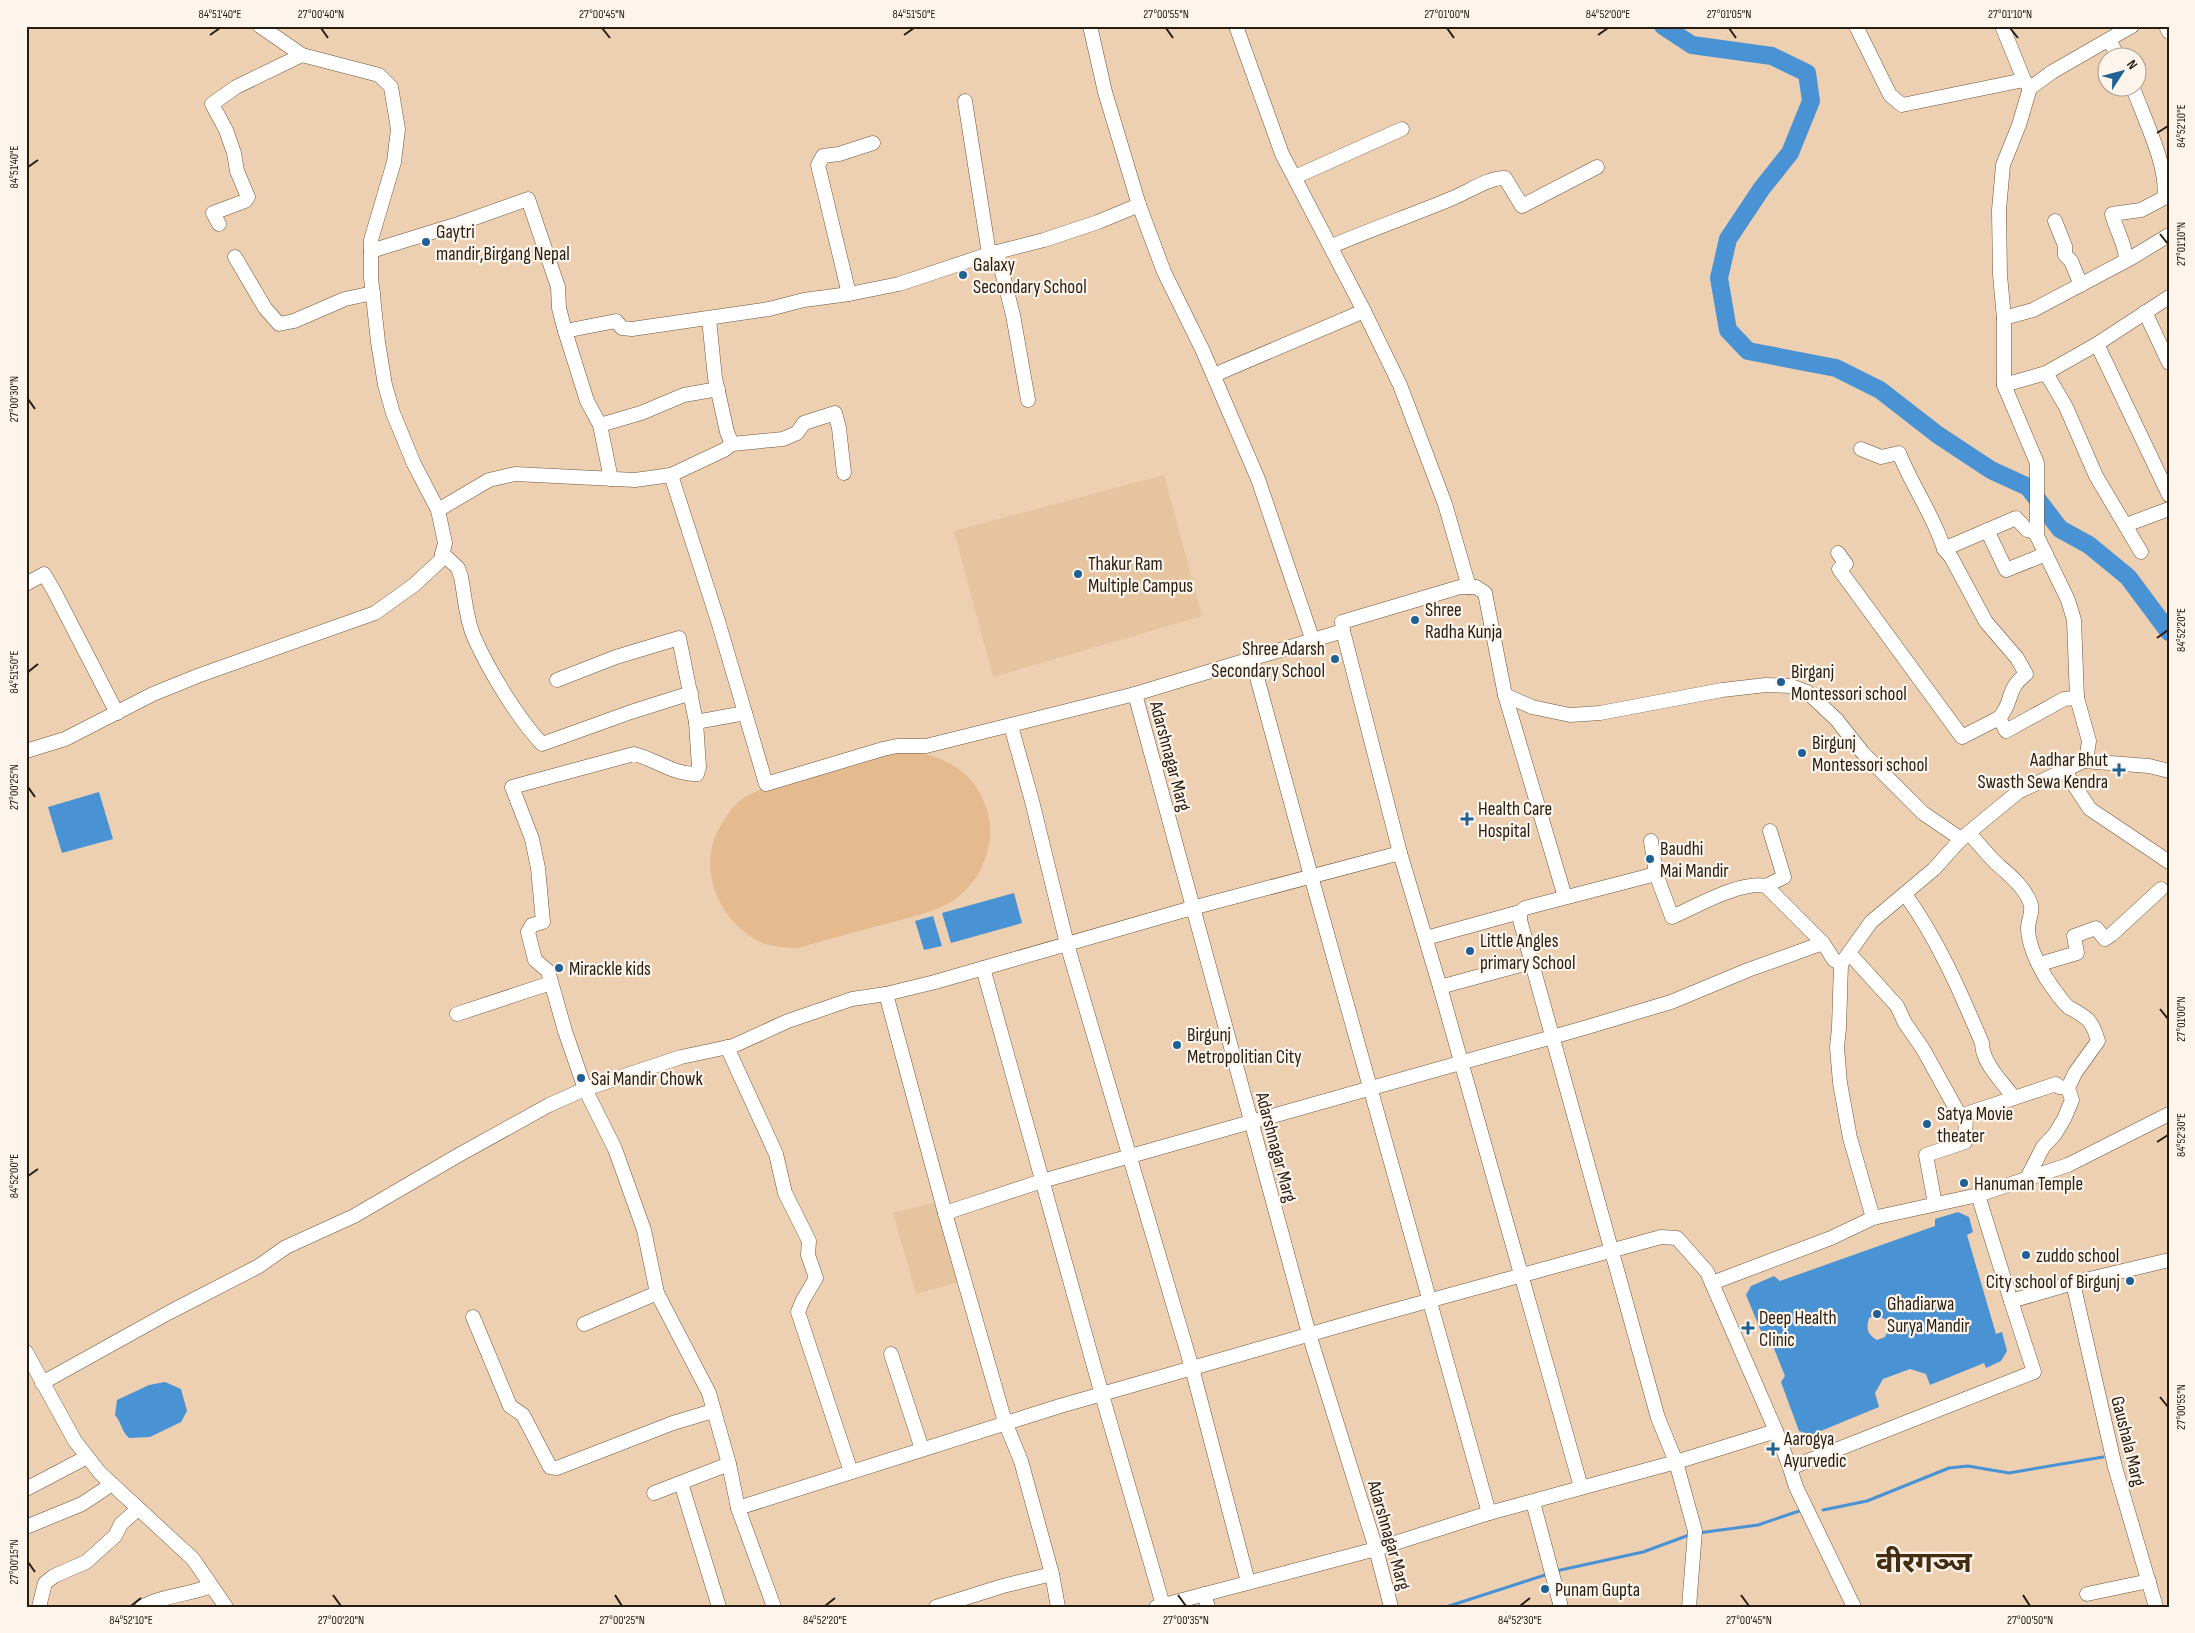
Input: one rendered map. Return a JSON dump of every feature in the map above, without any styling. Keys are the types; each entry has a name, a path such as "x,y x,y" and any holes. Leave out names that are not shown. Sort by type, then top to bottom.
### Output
{"street":[{"path":"26,751 65,739 152,694 375,613 414,585 441,560 445,543 438,510 414,464 393,413 385,385 373,293 371,240 394,162 398,129 391,87 379,75 302,55 260,26"},
{"path":"1090,26 1105,92 1139,205 1164,272 1214,375 1258,479 1313,641"},
{"path":"1236,26 1270,123 1295,178 1332,246 1400,385 1444,504 1469,587"},
{"path":"1856,26 1890,95 1902,105 2027,84 2052,72 2132,26"},
{"path":"2002,26 2027,84 2019,125 2004,166 1999,210 2000,275 2004,318 2004,385 2037,463 2037,533 2068,600 2074,620 2077,698 2089,741 2084,761"},
{"path":"2166,26 2169,32"},
{"path":"2109,40 2113,48"},
{"path":"219,224 213,213 248,197 237,171 234,153 226,130 212,104 236,87 302,55"},
{"path":"2126,260 2126,252 2117,232 2112,214 2141,210 2164,198 2166,186 2164,169 2137,98"},
{"path":"965,101 993,253 1013,315 1028,400"},
{"path":"1295,178 1402,129"},
{"path":"849,294 818,165 823,156 839,154 873,143"},
{"path":"1332,246 1454,198 1496,178 1506,178 1522,206 1596,168"},
{"path":"371,251 528,199 558,287 559,308 587,401 600,425 611,479"},
{"path":"565,331 616,321 622,328 632,329 709,319 899,284 993,253 1044,240 1098,222 1139,205"},
{"path":"2055,221 2065,246 2065,254 2071,261 2081,285"},
{"path":"2004,318 2033,310 2169,236"},
{"path":"235,257 264,308 279,324 294,321 345,299 373,293"},
{"path":"2004,385 2046,373 2097,344 2169,297"},
{"path":"1214,375 1364,311"},
{"path":"2145,312 2169,363"},
{"path":"709,319 715,378 727,432 732,444"},
{"path":"2097,344 2169,495"},
{"path":"2046,373 2066,407 2096,476 2141,552"},
{"path":"600,425 641,413 684,395 718,389"},
{"path":"438,510 489,480 515,474 635,480 671,475 724,450 732,444 783,439 797,433 804,423 835,414 839,428 844,473"},
{"path":"1838,553 1846,564 1839,569 1962,737 1999,718 2004,711 2011,690 2016,682 2026,674 2017,658 1986,622 1951,557 1944,549 1899,453 1881,456 1862,449"},
{"path":"671,475 718,621 766,784 883,749 897,746 926,746 1135,694 1342,631"},
{"path":"2126,525 2169,509"},
{"path":"1944,549 2016,518 2026,530 2032,530 2037,533"},
{"path":"1987,530 2006,570 2046,554"},
{"path":"442,553 458,568 462,577 470,625 478,646 492,672 529,730 542,744 691,693"},
{"path":"26,584 44,574 117,713"},
{"path":"1565,897 1505,695 1485,593 1476,587 1460,587 1342,622 1342,631 1400,853 1440,987 1581,1487"},
{"path":"557,680 616,657 679,638 696,722 700,768 697,774 676,771 648,757 634,754 512,787 532,838 538,868 542,922 532,926 528,932 535,960 548,971 585,1089 616,1149 644,1230 657,1293 708,1393 729,1464 738,1508 774,1607"},
{"path":"1252,659 1310,876 1489,1513"},
{"path":"1505,695 1532,707 1570,715 1600,713 1722,690 1766,685 1791,686 1807,692 1836,719 1863,753 1923,813 1965,836 1996,862 2014,879 2030,903 2032,912 2028,926 2030,941 2046,978 2069,1008 2076,1010 2094,1026 2098,1041 2075,1073 2068,1088 2072,1100 2064,1119 2055,1134 2043,1147 2026,1180"},
{"name":"Adarshnagar Marg","path":"1135,694 1309,1334 1376,1549 1391,1607"},
{"path":"1999,718 2006,731 2064,699 2077,698"},
{"path":"696,722 745,714"},
{"path":"1011,726 1032,801 1067,944 1192,1368 1248,1582"},
{"path":"1873,1218 1850,1138 1840,1082 1837,1047 1845,958 1872,922 1934,868 1965,836 2018,792 2084,761 2149,766 2169,771"},
{"path":"2064,770 2090,809 2169,862"},
{"path":"1766,886 1784,877 1770,831"},
{"path":"1652,842 1656,874 1672,917 1732,891 1757,884 1766,886 1823,943 1834,960 1845,958"},
{"path":"42,1383 168,1312 263,1263 286,1247 354,1216 474,1146 549,1105 585,1089 681,1057 727,1047 788,1021 852,999 886,994 1192,908 1400,853"},
{"path":"1426,938 1520,912 1525,908 1656,874"},
{"path":"2040,964 2077,953 2074,936 2096,928 2105,939 2161,888"},
{"path":"1905,894 1920,915 1950,971 1982,1043 1982,1051 1989,1065 2011,1094 2009,1099"},
{"path":"1520,912 1520,920 1531,962 1611,1251 1658,1418 1676,1462 1695,1536 1689,1607"},
{"path":"945,1212 1042,1181 1461,1064 1671,1002 1748,970 1823,943"},
{"path":"1845,958 1897,1006 1905,1023 1923,1048 1960,1116 2056,1084 2059,1087 2068,1088"},
{"path":"1440,987 1531,962"},
{"path":"983,968 1160,1606 1206,1600 1248,1582 1376,1549 1489,1513 1676,1462 1776,1431"},
{"path":"457,1014 551,983"},
{"path":"886,994 945,1212 1005,1422 1021,1461 1052,1574 1058,1607"},
{"path":"727,1047 776,1154 789,1201 809,1241 808,1255 816,1278 798,1312 851,1472"},
{"path":"1712,1283 1831,1238 1873,1218 1978,1195 2068,1165 2169,1114"},
{"path":"1935,1204 1926,1155 1965,1142 1966,1115"},
{"path":"1790,1468 2034,1372 1978,1195"},
{"path":"738,1508 1005,1422 1309,1334 1661,1237 1677,1238 1707,1272 1776,1431 1796,1487 1854,1607"},
{"path":"2012,1301 2073,1283 2169,1260"},
{"name":"Gaushala Marg","path":"2073,1283 2114,1467 2156,1607"},
{"path":"584,1324 657,1293"},
{"path":"474,1317 510,1406 523,1415 550,1467 557,1468 673,1423 714,1411"},
{"path":"26,1352 75,1442 112,1484 193,1559 226,1607"},
{"path":"891,1354 922,1449"},
{"path":"26,1489 88,1457"},
{"path":"654,1493 729,1464"},
{"path":"681,1483 719,1607"},
{"path":"26,1527 82,1504 112,1484"},
{"path":"1533,1502 1561,1607"},
{"path":"39,1607 45,1583 54,1576 86,1562 115,1536 121,1524 138,1508"},
{"path":"936,1607 1003,1586 1052,1574"},
{"path":"2087,1594 2149,1581"},
{"path":"142,1607 151,1602 187,1594 211,1586"}],"shaded area":[{"name":"Thakur Ram Multiple Campus","path":"1164,475 1202,616 993,677 954,531"},
{"path":"904,749 943,760 954,766 972,782 980,793 986,807 990,835 984,862 969,887 947,904 927,912 798,948 779,947 760,942 732,920 722,906 715,891 710,857 721,825 735,805 749,795 771,785"},
{"path":"936,1202 958,1282 916,1294 893,1213"}],"water":[{"path":"99,792 113,839 62,853 48,807"},
{"path":"1014,893 1022,923 951,943 942,913"},
{"path":"933,916 942,946 924,950 915,921"},
{"path":"1958,1212 1969,1217 1973,1232 1967,1235 1996,1334 2002,1332 2007,1351 2001,1361 1986,1368 1984,1363 1930,1385 1926,1374 1910,1369 1883,1379 1875,1393 1879,1407 1811,1435 1799,1431 1781,1382 1785,1376 1773,1346 1766,1343 1746,1295 1751,1286 1774,1276 1780,1281 1935,1226 1935,1219","holes":["1876,1315 1887,1320 1889,1329 1885,1337 1877,1340 1871,1336 1868,1331 1869,1318"]},
{"path":"165,1382 181,1389 187,1411 181,1422 150,1437 129,1438 124,1433 115,1415 117,1400 149,1385"}],"waterway":[{"path":"1663,26 1692,45 1772,56 1807,73 1811,101 1790,153 1762,188 1728,239 1719,278 1728,330 1748,351 1836,368 1880,390 1938,435 1991,470 2028,487 2060,529 2089,545 2128,577 2169,632"},
{"path":"1823,1510 1867,1501 1949,1468 1968,1466 2009,1473 2103,1457"},
{"path":"1698,1533 1758,1525 1802,1510"},
{"path":"1556,1571 1643,1552 1692,1534"},
{"path":"1446,1607 1548,1574"}],"place":[{"name":"Gaytri mandir,Birgang Nepal","path":"426,242"},
{"name":"Galaxy Secondary School","path":"963,275"},
{"name":"Thakur Ram Multiple Campus","path":"1078,574"},
{"name":"Shree Radha Kunja","path":"1415,620"},
{"name":"Shree Adarsh Secondary School","path":"1335,659"},
{"name":"Birganj Montessori school","path":"1781,682"},
{"name":"Birgunj Montessori school","path":"1802,753"},
{"name":"Aadhar Bhut Swasth Sewa Kendra","path":"2119,770"},
{"name":"Health Care Hospital","path":"1467,819"},
{"name":"Baudhi Mai Mandir","path":"1650,859"},
{"name":"Little Angles primary School","path":"1470,951"},
{"name":"Mirackle kids","path":"559,968"},
{"name":"Birgunj Metropolitian City","path":"1177,1045"},
{"name":"Sai Mandir Chowk","path":"581,1078"},
{"name":"Satya Movie theater","path":"1927,1124"},
{"name":"Hanuman Temple","path":"1964,1183"},
{"name":"zuddo school","path":"2026,1255"},
{"name":"City school of Birgunj","path":"2130,1281"},
{"name":"Ghadiarwa Surya Mandir","path":"1877,1314"},
{"name":"Deep Health Clinic","path":"1748,1328"},
{"name":"Aarogya Ayurvedic","path":"1773,1449"},
{"name":"Punam Gupta","path":"1545,1589"}],"district":[{"name":"वीरगञ्ज","path":"1924,1562"}]}
